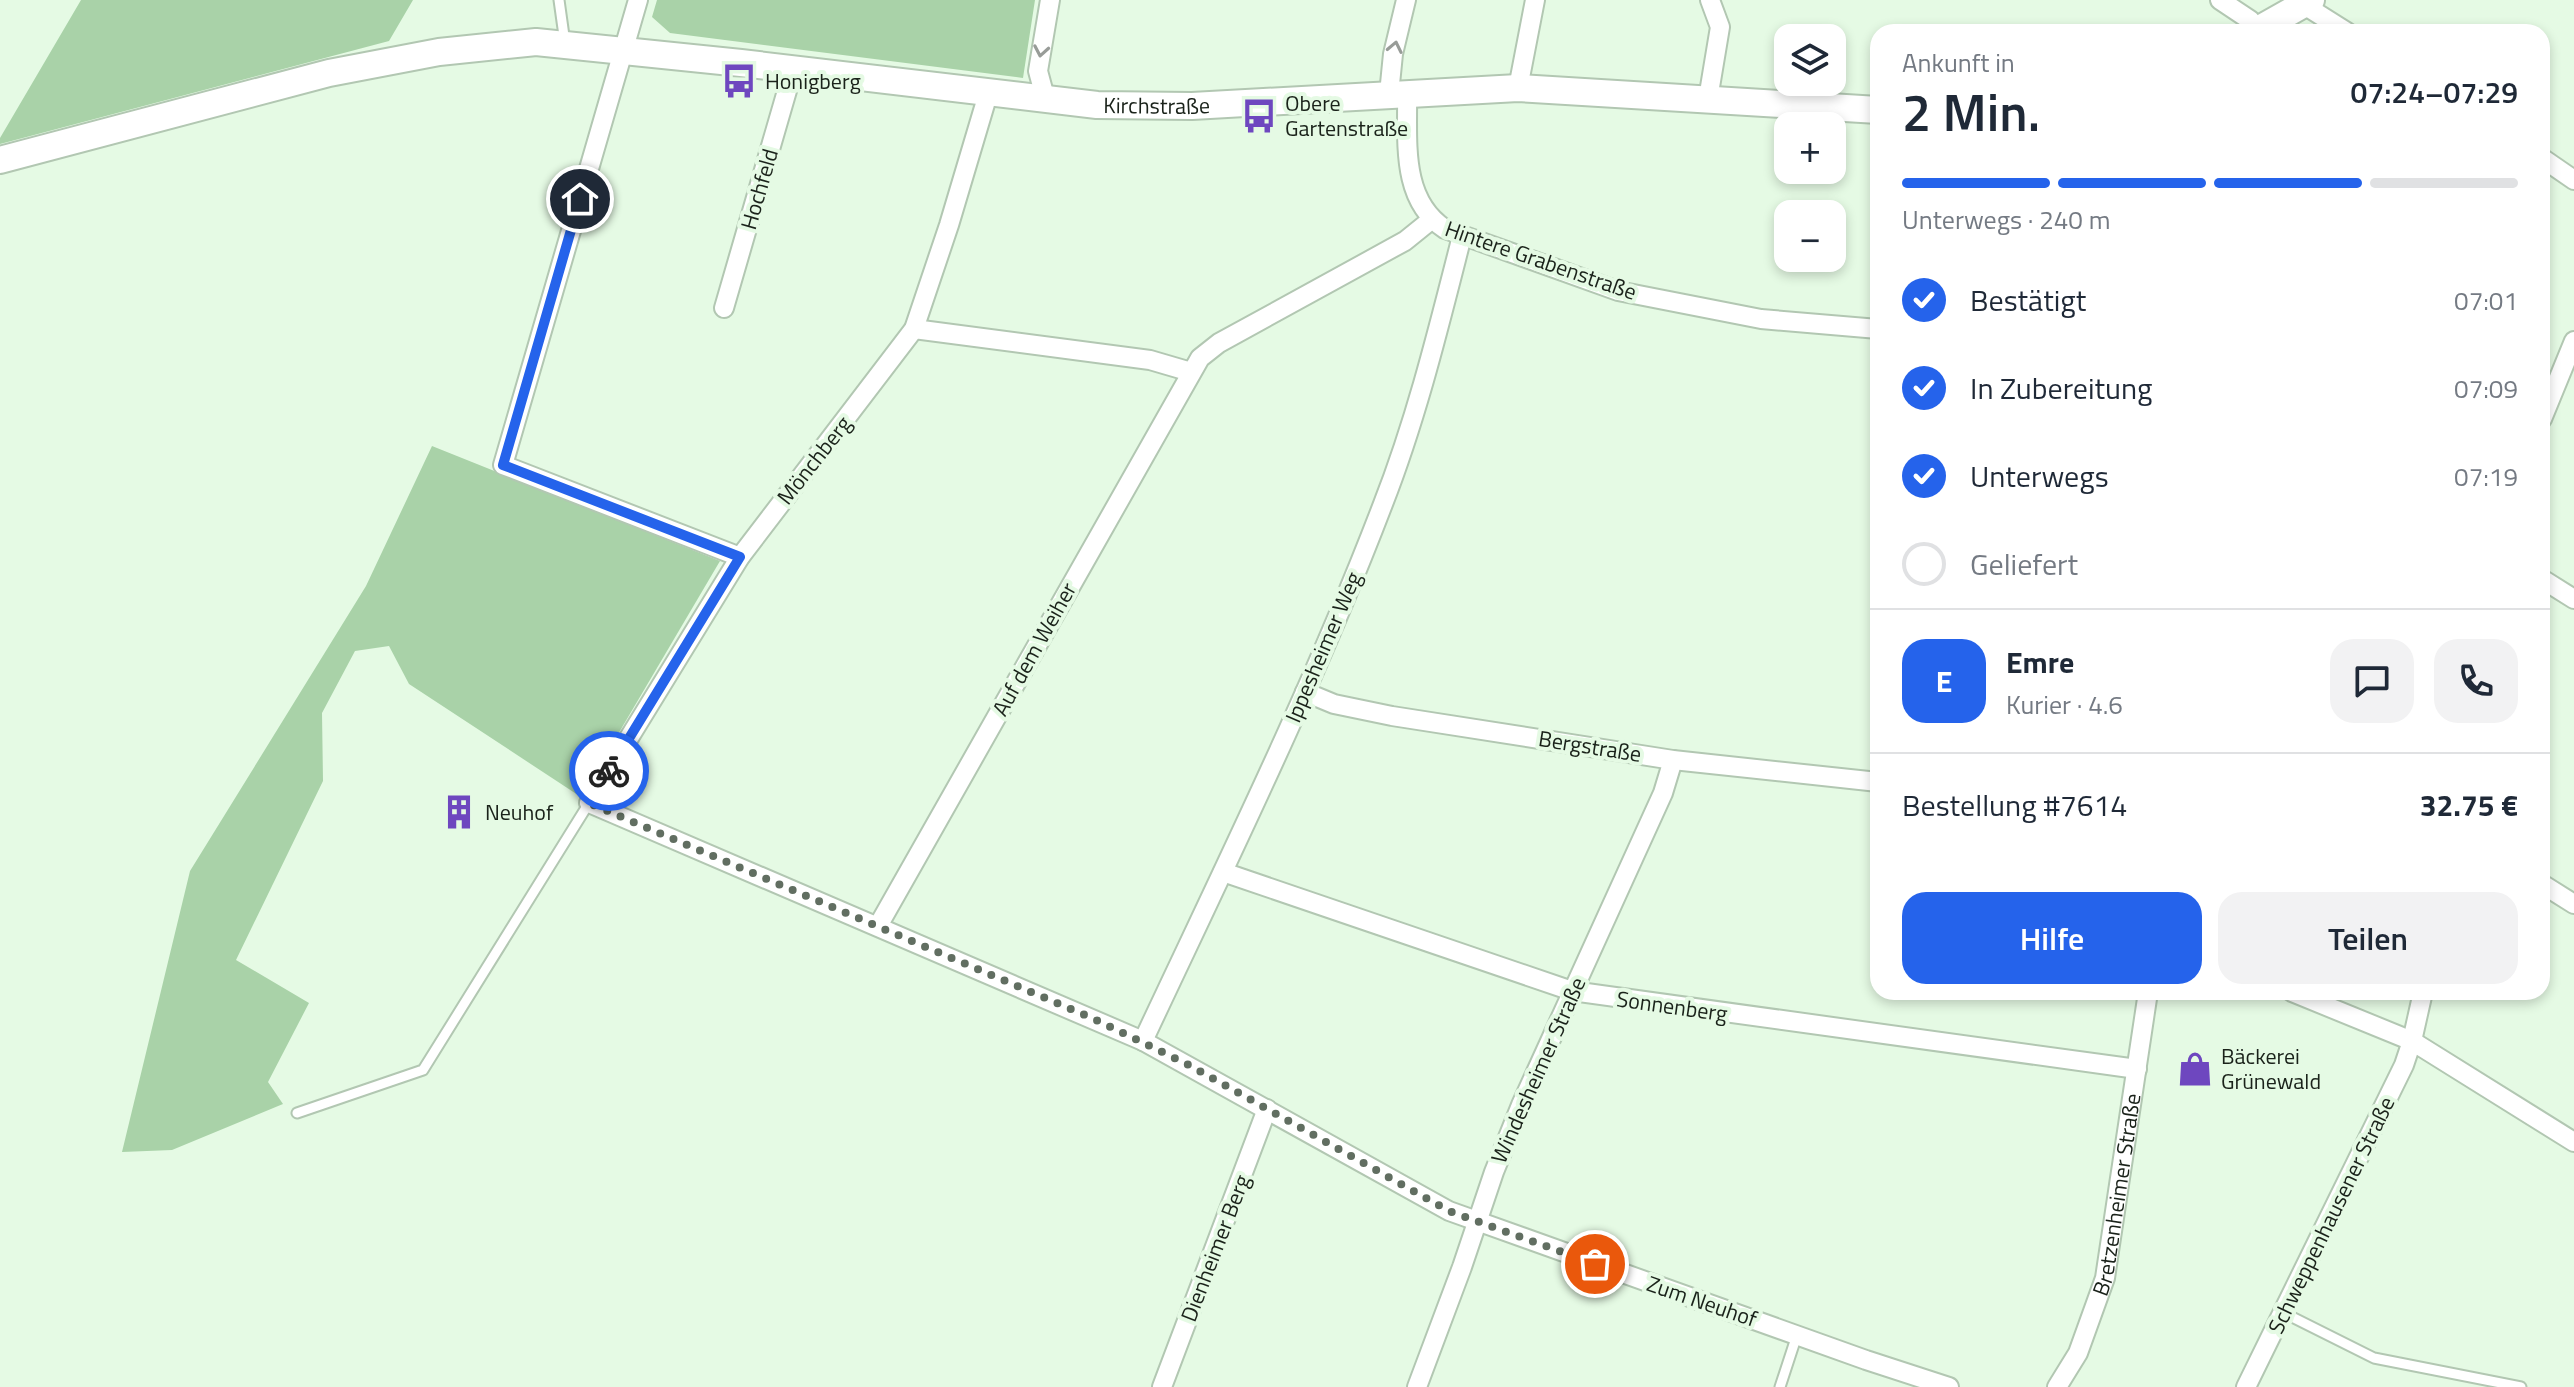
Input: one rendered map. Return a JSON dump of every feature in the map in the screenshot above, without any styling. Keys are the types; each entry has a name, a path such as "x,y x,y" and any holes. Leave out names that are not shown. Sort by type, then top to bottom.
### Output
{"street":[{"path":"638,0 503,465 740,557"},
{"path":"1046,101 1038,71 1050,0"},
{"path":"1398,94 1393,54 1406,0"},
{"path":"1518,88 1535,0"},
{"path":"1708,99 1720,27 1710,0"},
{"path":"2220,0 2252,24"},
{"path":"2272,24 2298,13 2326,24"},
{"name":"Kirchstraße","path":"0,160 329,73 439,52 536,42 1046,101 1156,107 1518,88 1870,109"},
{"name":"Hochfeld","path":"724,308 793,70"},
{"name":"Mönchberg","path":"589,803 740,557 914,329 988,94"},
{"name":"Hintere Grabenstraße","path":"1398,94 1417,201 1431,220 1462,236 1588,282 1645,297 1761,319 1870,328"},
{"path":"2550,164 2574,180"},
{"name":"Auf dem Weiher","path":"878,926 1200,358 1219,343 1380,256 1431,220"},
{"name":"Ippesheimer Weg","path":"1143,1041 1305,692 1384,503 1407,437 1462,236"},
{"path":"914,329 1150,360 1191,372"},
{"path":"2550,400 2574,341"},
{"path":"2550,584 2574,599"},
{"name":"Bergstraße","path":"1305,692 1334,704 1392,716 1673,760 1870,781"},
{"name":"Windesheimer Straße","path":"1417,1387 1505,1145 1663,793 1673,760"},
{"name":"Zum Neuhof","path":"589,803 1143,1041 1429,1201 1477,1223 1949,1387"},
{"name":"Sonnenberg","path":"1223,872 1572,991 2137,1069"},
{"path":"2550,889 2574,904"},
{"name":"Bretzenheimer Straße","path":"2057,1387 2078,1353 2105,1278 2147,1000"},
{"path":"2312,1000 2412,1041 2574,1142"},
{"name":"Schweppenhausener Straße","path":"2246,1387 2404,1065 2421,1000"},
{"name":"Dienheimer Berg","path":"1162,1387 1267,1109"}],"lane":[{"path":"559,0 565,43"},
{"path":"297,1113 423,1070 589,803"},
{"path":"2284,1313 2374,1358 2521,1387"},
{"path":"1780,1387 1797,1335"}],"green space":[{"path":"81,0 413,0 389,41 0,144 0,138"},
{"path":"657,0 1035,0 1023,78 670,33 652,17"},
{"path":"432,446 720,561 581,797 409,684 389,646 355,651 322,713 323,781 236,960 309,1003 268,1082 283,1104 172,1150 122,1152 190,871 366,586"}],"way so far":[{"path":"609,771 589,803 1143,1041 1449,1211 1595,1264"}],"place":[{"name":"Honigberg","path":"739,81"},
{"name":"Obere Gartenstraße","path":"1259,116"},
{"name":"Neuhof","path":"459,812"},
{"name":"Bäckerei Grünewald","path":"2195,1069"}],"route":[{"path":"580,199 503,465 740,557 609,771"}]}
